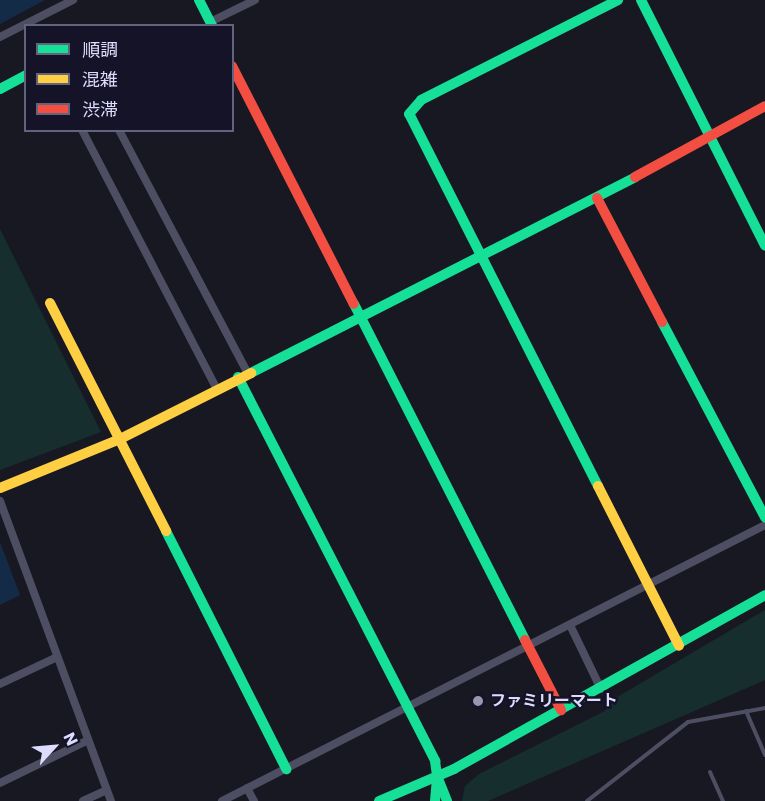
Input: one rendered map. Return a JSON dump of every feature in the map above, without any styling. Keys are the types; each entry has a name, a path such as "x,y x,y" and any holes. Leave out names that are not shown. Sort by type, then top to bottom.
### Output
{"street":[{"path":"26,24 73,0"},
{"path":"199,0 211,24 255,0"},
{"path":"618,0 412,107 413,125 679,646"},
{"path":"642,0 765,245"},
{"path":"0,37 24,25"},
{"path":"234,70 530,645 561,710"},
{"path":"0,89 24,76"},
{"path":"0,488 120,439 243,374 597,198 711,138 765,105"},
{"path":"83,132 217,389"},
{"path":"120,132 243,374 407,708 447,801"},
{"path":"597,198 765,517"},
{"path":"50,303 286,769"},
{"path":"0,501 111,801"},
{"path":"222,801 765,525"},
{"path":"379,801 437,776 601,689 765,595"},
{"path":"570,625 601,689"},
{"path":"0,684 57,657"},
{"path":"0,783 88,740"},
{"path":"435,801 437,776"},
{"path":"247,788 254,801"},
{"path":"83,801 107,790"}],"lane":[{"path":"587,801 676,728 711,714 765,708"},
{"path":"746,711 765,755"},
{"path":"710,772 723,801"}],"green space":[{"path":"0,229 101,432 0,470"},
{"path":"765,610 765,680 488,801 462,801 465,786 479,774 605,711 607,703"}],"water":[{"path":"0,0 45,0 0,24"},
{"path":"0,542 20,595 0,605"}],"traffic: fast":[{"path":"199,0 211,24"},
{"path":"598,486 409,114 421,100 618,0"},
{"path":"641,0 765,245"},
{"path":"0,89 24,76"},
{"path":"251,373 635,177"},
{"path":"354,304 525,640"},
{"path":"662,322 765,517"},
{"path":"238,377 435,761 437,776"},
{"path":"166,531 286,769"},
{"path":"379,801 454,769 765,595"},
{"path":"437,776 447,801"},
{"path":"435,801 437,778"}],"traffic: slow":[{"path":"50,303 166,531"},
{"path":"0,488 120,439 251,373"},
{"path":"598,486 679,646"}],"traffic: jam":[{"path":"234,70 354,304"},
{"path":"635,177 765,106"},
{"path":"597,198 662,322"},
{"path":"525,640 561,710"}],"place":[{"name":"ファミリーマート","path":"478,701"}]}
